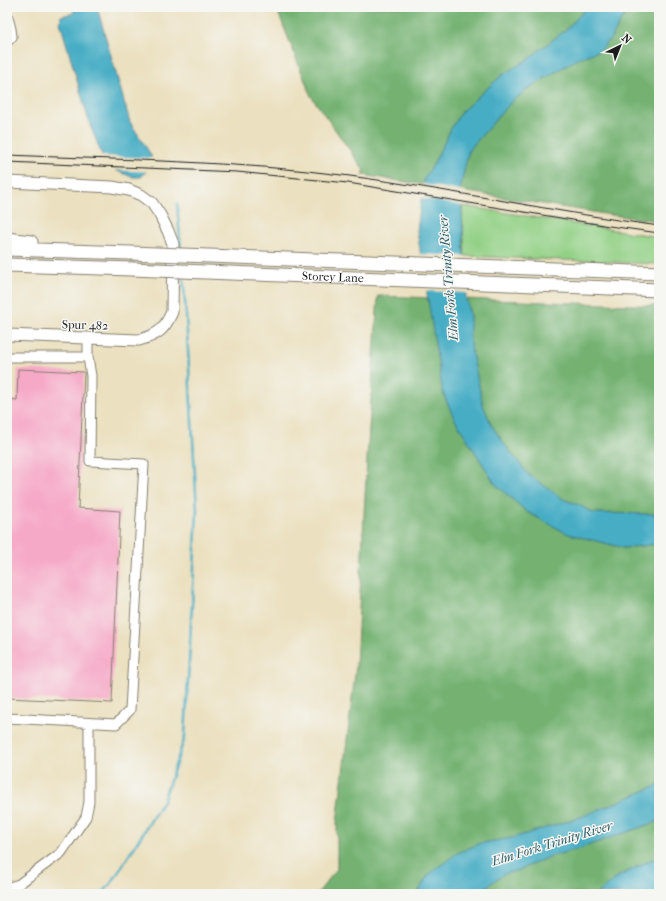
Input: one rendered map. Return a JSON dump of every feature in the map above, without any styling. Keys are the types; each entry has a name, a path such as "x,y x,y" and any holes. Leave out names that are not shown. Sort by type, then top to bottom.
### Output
{"highway":[{"path":"7,239 86,252"},
{"name":"Storey Lane","path":"7,249 659,273"},
{"name":"Storey Lane","path":"7,265 659,290"}],"main road":[{"name":"Spur 482","path":"7,182 112,187 129,190 141,195 152,203 168,231 172,244 172,312 168,321 160,332 151,337 139,340 7,335"}],"lane":[{"path":"7,14 12,37 7,42"},
{"path":"7,718 116,724 130,710 144,464 90,461 91,376 88,357 88,338"},
{"path":"7,357 88,357"},
{"path":"7,888 19,884 61,853 86,817 89,802 89,723"}],"green space":[{"path":"276,7 659,7 659,221 611,215 363,175 364,170 311,96"},
{"path":"463,206 659,237 659,264 465,256"},
{"path":"378,296 659,306 659,856 617,877 597,894 317,894 337,869 337,822 356,666 367,459"}],"water":[{"path":"73,7 97,7 130,122 151,155 149,167 141,177 132,177 113,169 102,155 90,125 60,22 61,16 74,13"},
{"name":"Elm Fork Trinity River","path":"587,7 629,7 612,37 601,50 577,59 524,91 520,96 514,99 469,150 459,194 462,211 466,298 470,315 470,342 483,405 492,426 528,474 563,499 579,505 593,513 659,514 659,544 624,548 568,534 527,512 495,484 454,418 443,393 417,231 424,179 462,111 502,75 527,60 568,28"},
{"name":"Elm Fork Trinity River","path":"659,785 659,821 578,849 549,857 519,870 504,874 479,894 417,894 428,875 457,853 481,843 512,838 578,818"},
{"path":"659,856 659,894 597,894 617,877"}],"pier":[{"path":"101,156 153,158 153,160 150,172 112,170"},
{"path":"422,184 461,191 463,206 420,198"},
{"path":"419,254 466,256 468,293 425,291"}],"building":[{"path":"18,369 84,372 78,508 120,511 112,703 7,698 7,399 17,400"}],"waterway":[{"path":"177,204 181,250"},
{"path":"102,894 113,881 163,801 185,737 197,511 183,275"}],"tram line":[{"path":"7,155 221,164 307,171 389,182 659,226"},
{"path":"7,162 237,172 348,183 659,233"}]}
